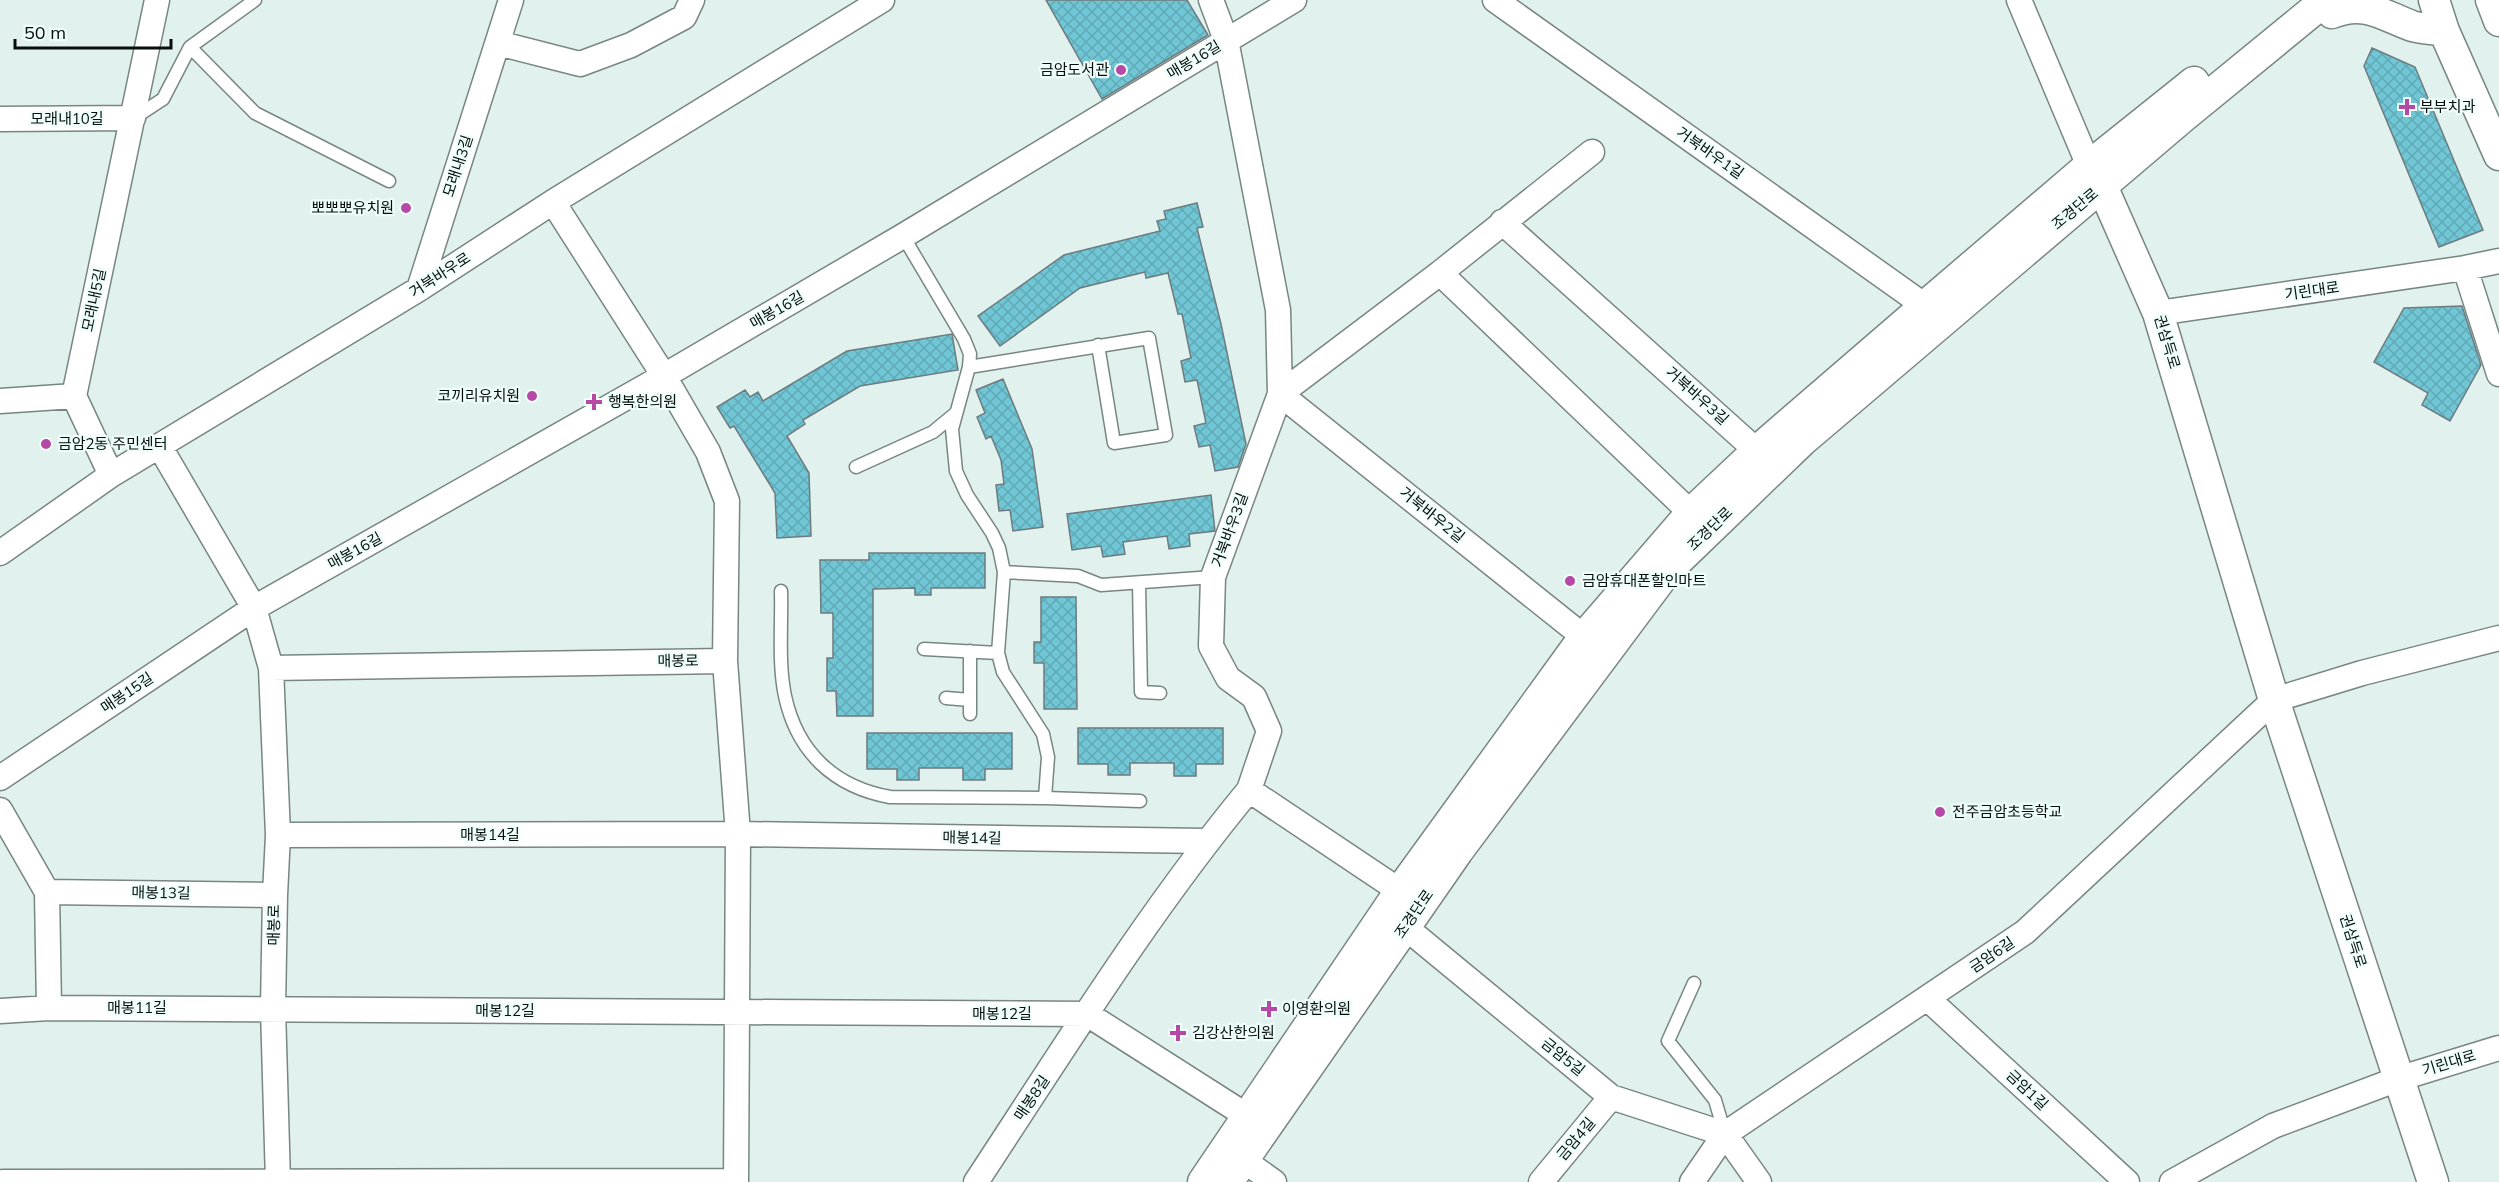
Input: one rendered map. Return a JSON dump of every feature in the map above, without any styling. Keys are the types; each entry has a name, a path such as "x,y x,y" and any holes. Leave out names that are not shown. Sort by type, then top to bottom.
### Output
{"street":[{"name":"모래내5길","path":"74,396 157,0"},
{"name":"모래내3길","path":"419,289 511,0"},
{"path":"498,43 580,64 631,45 684,17 692,0"},
{"name":"거북바우로","path":"0,553 111,475 419,289 553,202 882,0"},
{"name":"거북바우3길","path":"1211,0 1226,40 1278,310 1280,394 1213,577 1211,646 1228,678 1254,697 1269,731 1249,790"},
{"name":"매봉16길","path":"254,608 664,376 903,236 1294,0"},
{"name":"거북바우1길","path":"1495,0 1925,306"},
{"name":"권삼득로","path":"2019,0 2158,313 2274,700 2433,1182"},
{"path":"2434,0 2444,31 2499,155"},
{"path":"2491,0 2499,21"},
{"path":"2315,1 2331,13 2344,8 2377,10 2414,26 2444,31"},
{"name":"조경단로","path":"1203,1182 1400,891 1584,637 1691,513 1757,451 1925,306 2096,176 2315,1"},
{"name":"모래내10길","path":"0,119 133,118"},
{"path":"1280,394 1440,273 1592,152"},
{"name":"조경단로","path":"1235,1171 1458,851 1667,572 1802,441 2096,176"},
{"path":"3,1182 736,1182 738,834 724,661 727,501 708,452 664,376 553,202"},
{"name":"거북바우3길","path":"1502,222 1757,451"},
{"name":"기린대로","path":"2158,313 2499,261"},
{"path":"2465,268 2499,374"},
{"path":"1440,273 1691,513"},
{"name":"거북바우2길","path":"1280,394 1584,637"},
{"path":"0,401 74,396 111,475"},
{"name":"매봉로","path":"160,447 254,608 271,668 279,835 275,895 273,1009 278,1181"},
{"name":"매봉15길","path":"0,778 254,608"},
{"path":"2274,700 2362,673 2499,638"},
{"name":"매봉로","path":"271,668 724,661"},
{"name":"금암6길","path":"1692,1182 1725,1134 2025,932 2274,700"},
{"path":"1247,1116 1087,1014 1206,841 1249,790 1400,891 1405,927"},
{"path":"0,810 47,892 49,1008"},
{"name":"매봉14길","path":"279,835 738,834 1206,841"},
{"name":"매봉13길","path":"47,892 275,895"},
{"name":"금암5길","path":"1405,927 1611,1097 1725,1134"},
{"name":"금암1길","path":"1928,999 2127,1182"},
{"name":"매봉11길","path":"0,1011 49,1008 273,1009"},
{"name":"매봉12길","path":"273,1009 1087,1014"},
{"name":"매봉8길","path":"976,1182 1087,1014"},
{"name":"기린대로","path":"2398,1079 2499,1048"},
{"path":"2172,1182 2273,1126 2398,1079"},
{"name":"금암4길","path":"1541,1182 1611,1097"},
{"path":"1725,1134 1759,1182"},
{"path":"1235,1171 1274,1182"}],"lane":[{"path":"133,118 163,99 190,47 255,0"},
{"path":"190,47 255,113 389,181"},
{"path":"903,236 964,339 970,354 969,367 952,429 956,471 967,495 999,548 1004,572 998,653 1003,672 1043,734 1048,757 1045,798"},
{"path":"969,367 1098,345 1149,338 1166,435 1114,443 1098,345"},
{"path":"856,467 933,432 956,413"},
{"path":"1004,572 1068,575 1101,585 1213,577"},
{"path":"1139,583 1141,692 1160,693"},
{"path":"782,591 785,694 792,723 806,747 824,767 846,784 867,793 890,797 1140,801"},
{"path":"924,649 998,653"},
{"path":"970,651 970,714"},
{"path":"946,698 970,700"},
{"path":"1694,983 1668,1041 1715,1100 1725,1134"}],"building":[{"name":"금암도서관","path":"1046,0 1187,0 1208,35 1102,99"},
{"path":"2372,48 2415,67 2483,230 2439,247 2364,66"},
{"path":"1197,203 1203,227 1197,228 1221,324 1246,444 1238,467 1215,471 1210,445 1199,447 1194,426 1206,423 1197,380 1185,382 1181,361 1191,358 1182,314 1178,314 1168,273 1146,278 1145,272 1080,288 1000,346 978,316 1064,255 1160,231 1157,221 1166,219 1164,211"},
{"path":"2462,306 2481,365 2450,421 2422,405 2428,393 2374,362 2404,308"},
{"path":"952,334 958,370 860,386 803,420 805,424 787,436 809,473 811,536 777,538 775,493 734,426 730,428 717,407 745,390 750,397 758,392 763,401 847,351"},
{"path":"1003,379 1032,449 1043,527 1013,531 1010,510 999,511 996,485 1004,484 1001,460 991,436 986,439 977,417 985,413 976,390"},
{"path":"1211,495 1215,531 1189,534 1190,546 1169,549 1167,536 1123,542 1125,554 1103,557 1101,546 1072,550 1067,514"},
{"path":"869,553 985,553 985,588 931,588 931,595 915,595 915,588 873,589 873,716 837,716 836,691 827,691 827,658 833,658 833,613 821,613 820,560 869,560"},
{"path":"1041,597 1076,597 1077,709 1044,709 1044,663 1034,663 1034,642 1041,642"},
{"path":"1078,728 1223,728 1223,764 1196,764 1196,776 1174,776 1174,763 1130,763 1130,775 1108,775 1108,764 1078,764"},
{"path":"867,733 1012,733 1012,769 985,769 985,780 963,780 963,768 919,768 919,780 897,780 897,769 867,769"}],"place":[{"name":"금암도서관","path":"1121,70"},
{"name":"부부치과","path":"2407,107"},
{"name":"뽀뽀뽀유치원","path":"406,208"},
{"name":"코끼리유치원","path":"532,396"},
{"name":"행복한의원","path":"594,402"},
{"name":"금암2동 주민센터","path":"46,444"},
{"name":"금암휴대폰할인마트","path":"1570,581"},
{"name":"전주금암초등학교","path":"1940,812"},
{"name":"이영환의원","path":"1269,1009"},
{"name":"김강산한의원","path":"1178,1033"}]}
